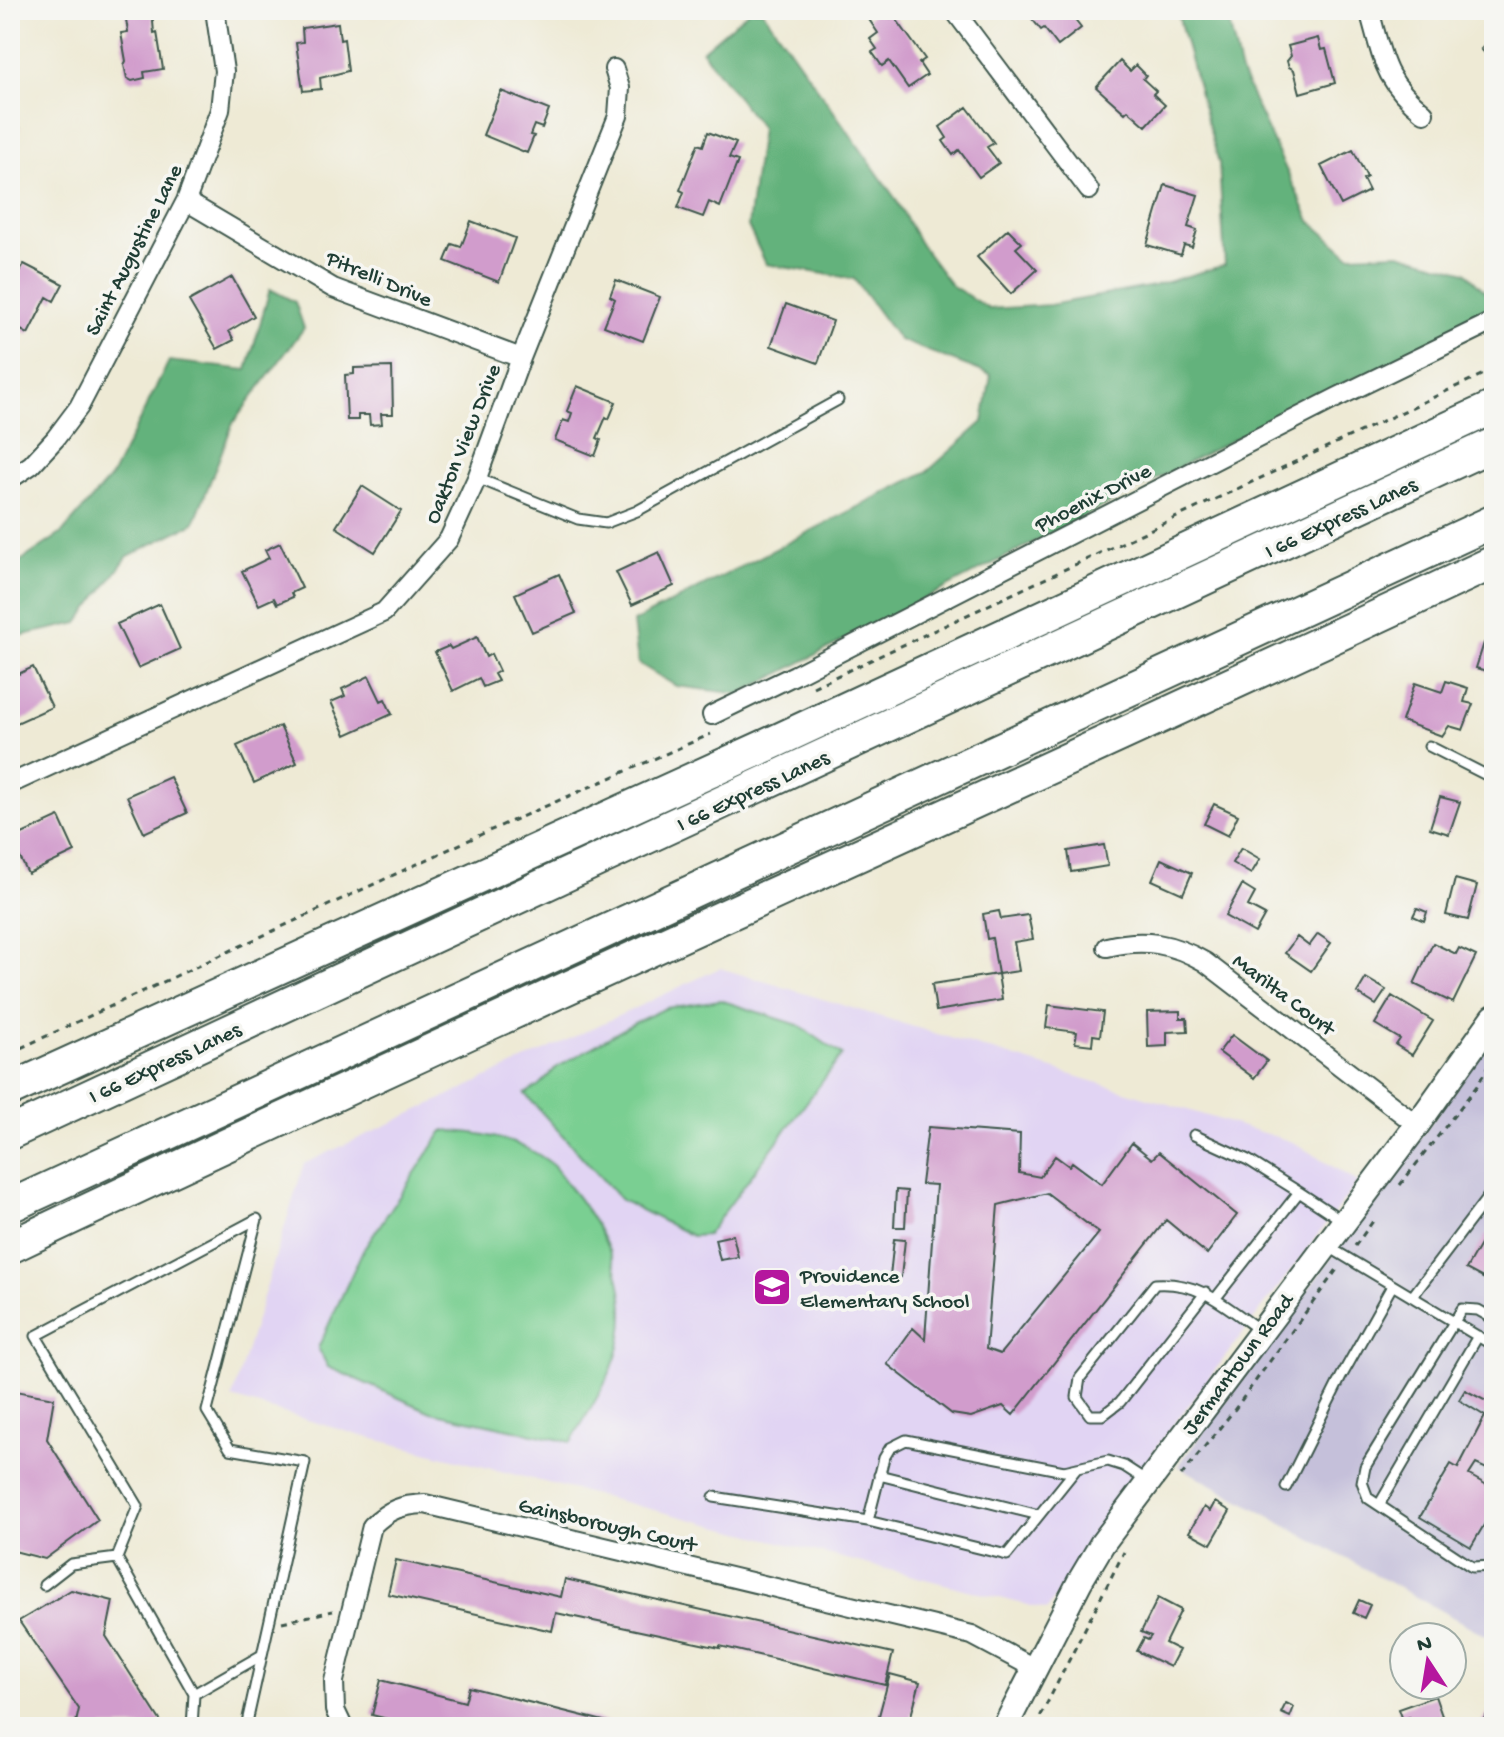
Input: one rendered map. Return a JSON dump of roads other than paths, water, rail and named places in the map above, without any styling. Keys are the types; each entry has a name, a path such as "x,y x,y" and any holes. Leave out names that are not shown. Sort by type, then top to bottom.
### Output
{"highway":[{"path":"10,1090 787,737 1494,407"},
{"name":"I 66 Express Lanes","path":"10,1133 1494,444"},
{"path":"10,1206 1494,521"},
{"path":"10,1247 203,1155 1494,562"}],"main road":[{"name":"Jermantown Road","path":"1005,1727 1102,1544 1261,1331 1336,1251 1343,1221 1494,1017"}],"street":[{"name":"Saint Augustine Lane","path":"10,479 31,465 79,407 186,201 220,110 224,71 215,10"},
{"path":"954,10 1089,190"},
{"path":"1369,10 1388,75 1402,95 1424,113"},
{"name":"Oakton View Drive","path":"10,784 384,612 449,539 477,478 521,358 618,116 620,88 614,69"},
{"name":"Pitrelli Drive","path":"186,201 333,288 521,358"},
{"name":"Phoenix Drive","path":"712,715 1494,321"},
{"name":"Marilta Court","path":"1107,947 1142,941 1156,942 1187,952 1205,962 1417,1125"},
{"name":"Gainsborough Court","path":"343,1727 335,1710 334,1681 372,1526 385,1513 402,1505 425,1504 972,1635 1034,1668"}],"lane":[{"path":"477,478 578,519 606,523 637,511 838,400"},
{"path":"1429,746 1494,779"},
{"path":"1194,1135 1248,1160 1343,1221"},
{"path":"1412,1297 1493,1189"},
{"path":"1261,1331 1211,1295 1178,1282 1155,1284 1080,1378 1077,1397 1090,1415 1103,1415 1120,1402 1211,1295 1299,1192"},
{"path":"117,1558 138,1506 36,1336 257,1219 207,1411 230,1449 305,1462 246,1727"},
{"path":"1336,1251 1494,1346"},
{"path":"1286,1487 1341,1377 1392,1286"},
{"path":"1494,1319 1478,1310 1462,1309 1365,1467 1362,1482 1368,1498 1472,1567 1494,1566"},
{"path":"1379,1505 1478,1336"},
{"path":"868,1521 884,1458 890,1448 906,1440 1064,1471 1108,1461 1124,1466 1147,1481"},
{"path":"714,1497 868,1521 1007,1555 1077,1468"},
{"path":"879,1475 1039,1515"},
{"path":"44,1585 71,1564 117,1558"},
{"path":"117,1558 194,1694 192,1727"},
{"path":"194,1694 262,1655"}],"place":[{"name":"Providence Elementary School","path":"772,1287"}]}
